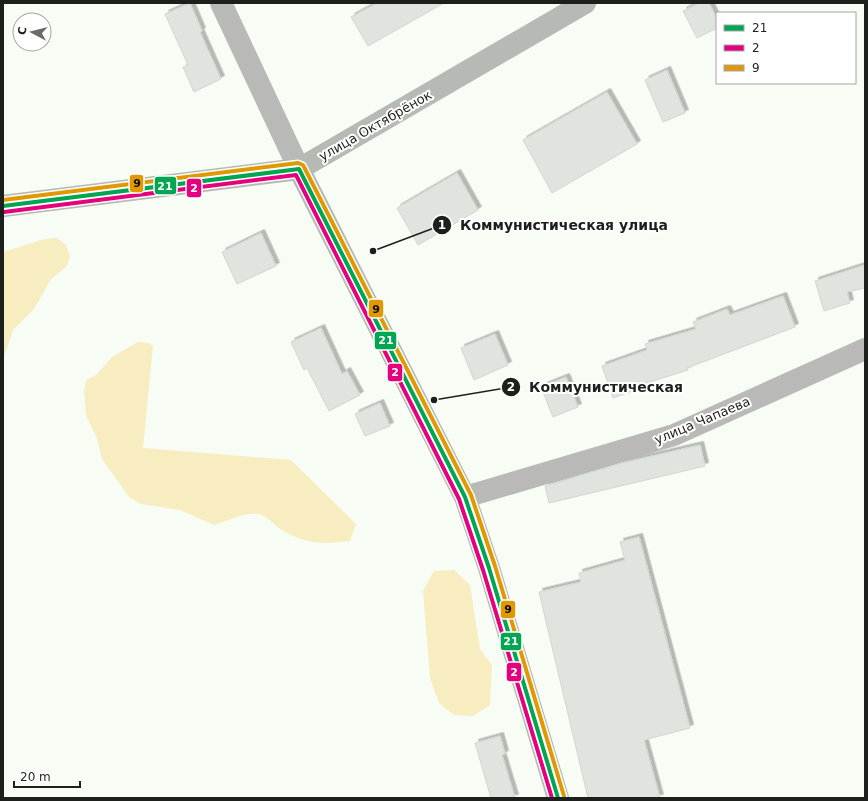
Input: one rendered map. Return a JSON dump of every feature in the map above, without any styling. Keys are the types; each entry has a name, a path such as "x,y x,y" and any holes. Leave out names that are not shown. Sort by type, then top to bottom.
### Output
{"street":[{"path":"221,3 299,169 465,497 489,568 558,798"},
{"name":"улица Октябрёнок","path":"3,206 299,169 585,3"},
{"name":"улица Чапаева","path":"465,497 674,435 865,349"}],"shaded area":[{"path":"57,238 66,245 70,256 67,266 51,279 34,309 13,330 3,360 3,252 45,239"},
{"path":"138,342 149,343 153,346 143,448 291,460 356,524 350,541 323,543 308,541 291,535 279,528 265,516 256,514 244,515 214,525 180,510 141,504 129,497 102,459 97,438 86,416 84,391 86,380 96,375 112,357"},
{"path":"454,570 470,585 480,649 492,665 490,705 473,716 454,715 439,703 430,678 423,591 434,571"}],"building":[{"path":"190,3 202,31 200,32 221,79 194,92 183,67 188,65 165,14"},
{"path":"377,3 444,3 368,46 351,17"},
{"path":"699,3 709,3 716,17 716,28 697,38 683,11"},
{"path":"667,70 685,113 663,122 645,80"},
{"path":"607,92 637,144 552,193 523,140"},
{"path":"457,173 478,210 418,245 397,208"},
{"path":"261,233 276,266 237,284 222,252"},
{"path":"865,265 865,288 847,292 850,303 824,311 815,281"},
{"path":"783,296 795,327 687,368 688,370 637,386 638,389 613,398 602,366 647,350 645,344 696,329 693,322 727,309 730,315"},
{"path":"321,328 342,374 347,371 360,395 329,411 307,368 304,370 291,342"},
{"path":"495,334 508,365 474,380 461,348"},
{"path":"566,377 578,407 553,417 541,387"},
{"path":"380,403 390,426 365,436 355,414"},
{"path":"700,445 705,466 549,503 545,486 622,463"},
{"path":"639,537 690,728 644,740 660,798 588,798 539,592 581,582 579,573 625,560 620,542"},
{"path":"500,736 505,754 502,755 515,798 491,798 475,743"}],"transit line":[{"name":"9","path":"3,200 298,163 303,165 471,495 495,566 564,796"},
{"name":"21","path":"3,206 299,169 465,497 489,568 558,798"},
{"name":"2","path":"4,212 296,175 459,499 483,570 552,798"}],"place":[{"name":"Коммунистическая улица","path":"373,251"},
{"name":"Коммунистическая","path":"434,400"}]}
